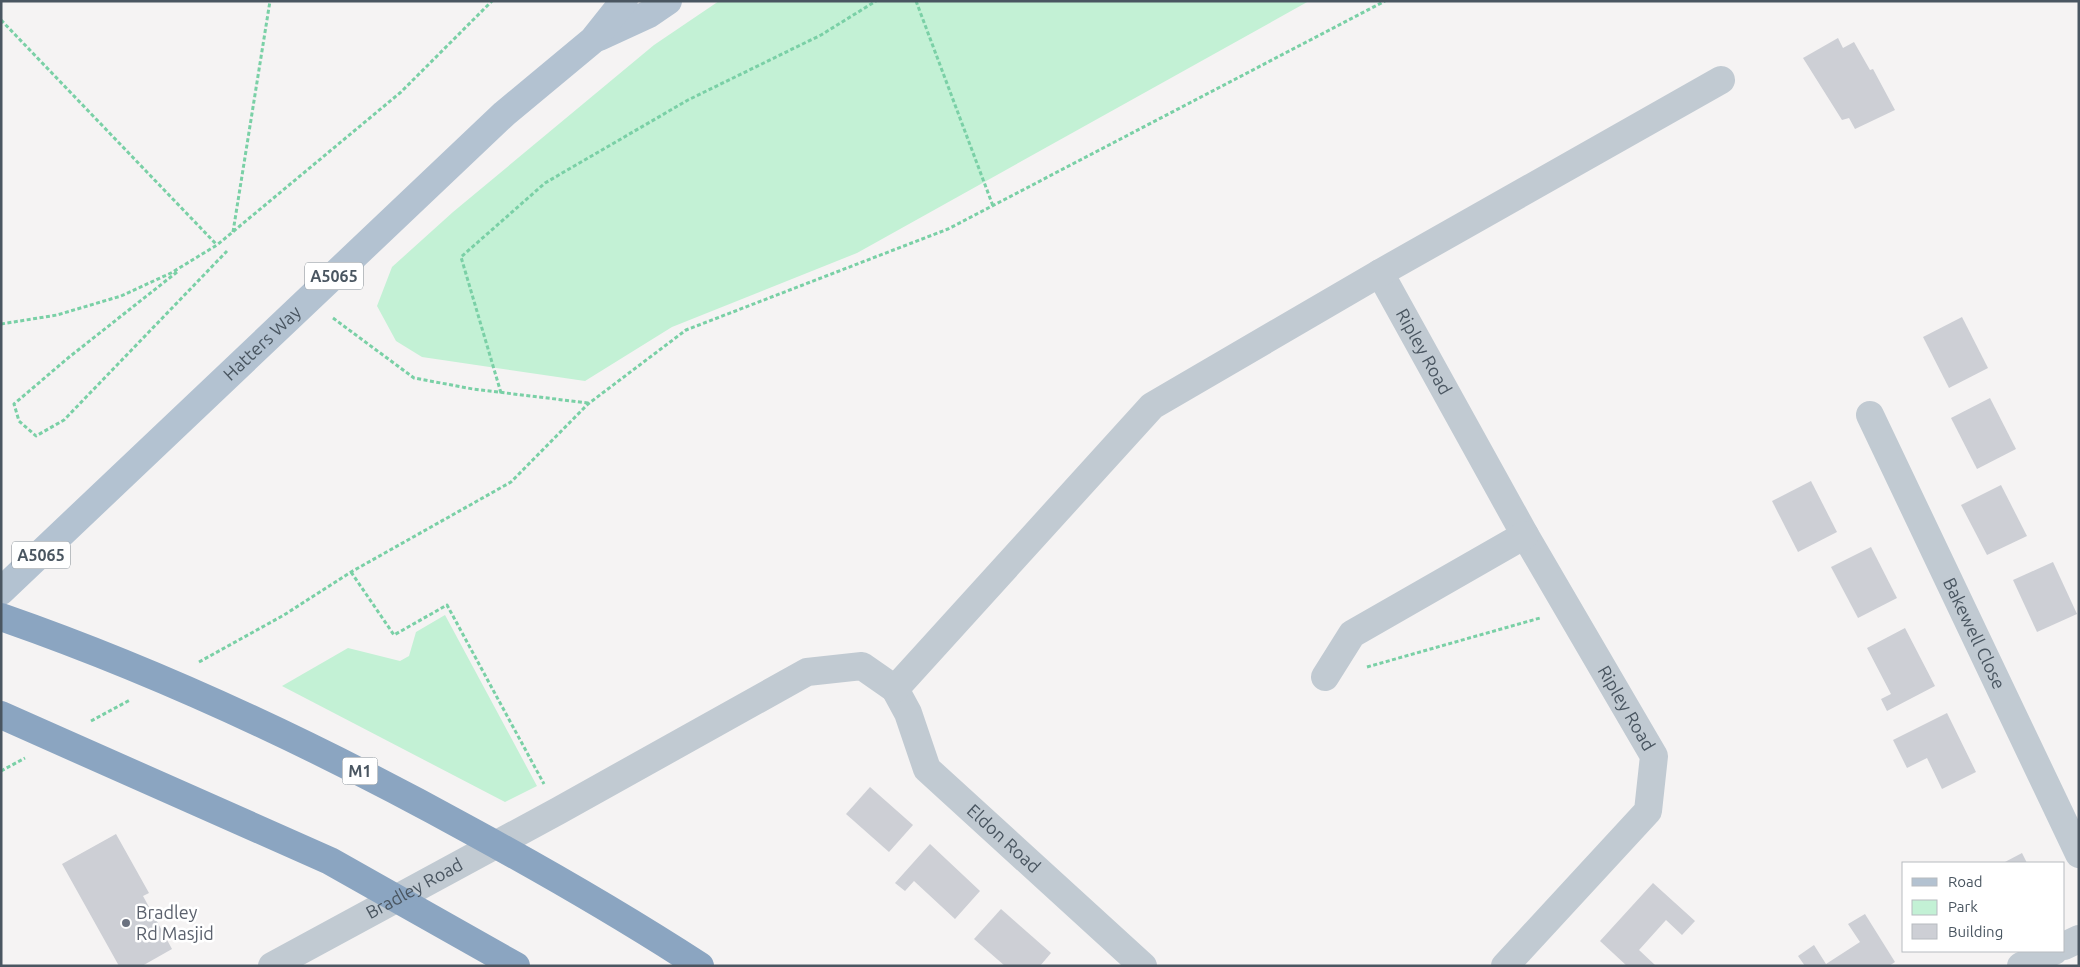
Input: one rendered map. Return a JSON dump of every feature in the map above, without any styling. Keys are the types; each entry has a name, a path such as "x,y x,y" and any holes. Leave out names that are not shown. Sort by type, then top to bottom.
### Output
{"highway":[{"name":"M1","path":"1,617 55,636 242,712 384,783 565,883 700,966"},
{"path":"1,715 330,861 509,963"}],"main road":[{"name":"Hatters Way","path":"1,591 80,519 504,114 593,40 624,1"},
{"name":"Hatters Way","path":"593,40 649,14 668,1"}],"street":[{"path":"895,689 1152,406 1380,273 1720,80"},
{"name":"Ripley Road","path":"1380,273 1526,535 1654,756 1648,811 1505,966"},
{"name":"Bakewell Close","path":"1870,415 2079,854"},
{"path":"1330,669 1352,634 1526,535"},
{"name":"Bradley Road","path":"272,966 558,811 807,672 862,666 895,689"},
{"name":"Eldon Road","path":"895,689 908,713 927,769 1143,966"},
{"path":"2065,946 2079,939"},
{"path":"2021,966 2052,952"}],"path":[{"path":"233,232 270,1"},
{"path":"1,324 57,315 121,296 187,263 217,245 401,92 492,1"},
{"path":"501,392 461,257 545,182 688,100 821,35 876,1"},
{"path":"916,1 993,206"},
{"path":"284,615 351,572 510,482 588,404 686,330 948,229 1385,1"},
{"path":"1,20 217,245"},
{"path":"187,263 68,358 14,404 19,421 36,436 64,420 227,251"},
{"path":"330,315 414,378 588,404"},
{"path":"351,572 394,635 447,605 558,811"},
{"path":"1330,669 1362,668 1569,610"}],"green space":[{"path":"719,1 1309,1 857,253 672,327 585,381 422,357 396,341 377,306 392,267 453,212 654,45"},
{"path":"445,615 537,786 505,802 282,686 348,648 400,661 409,656 416,632"}],"building":[{"path":"1838,38 1843,48 1854,42 1870,70 1873,69 1895,110 1855,129 1849,118 1842,120 1803,58"},
{"path":"1962,317 1988,368 1949,388 1923,337"},
{"path":"1990,398 2016,449 1977,469 1951,418"},
{"path":"1811,481 1837,532 1798,552 1772,501"},
{"path":"2001,485 2027,536 1987,555 1961,505"},
{"path":"1871,547 1897,598 1858,618 1831,567"},
{"path":"2053,562 2077,614 2037,632 2013,580"},
{"path":"1905,628 1935,686 1887,711 1881,699 1891,694 1867,648"},
{"path":"1947,713 1976,772 1942,789 1927,758 1907,768 1893,740"},
{"path":"870,787 913,825 889,852 846,814"},
{"name":"Bradley Rd Masjid","path":"116,834 149,893 143,896 172,949 142,966 119,966 62,864"},
{"path":"930,844 980,891 955,919 914,881 905,891 895,883"},
{"path":"2022,853 2026,862 2005,862"},
{"path":"1653,883 1695,921 1682,935 1666,920 1639,950 1655,965 1627,966 1600,941"},
{"path":"1001,909 1051,953 1040,966 1005,966 974,939"},
{"path":"1865,914 1895,962 1889,966 1805,966 1798,956 1814,945 1826,964 1860,942 1848,924"}],"place":[{"name":"Bradley Rd Masjid","path":"126,923"}]}
